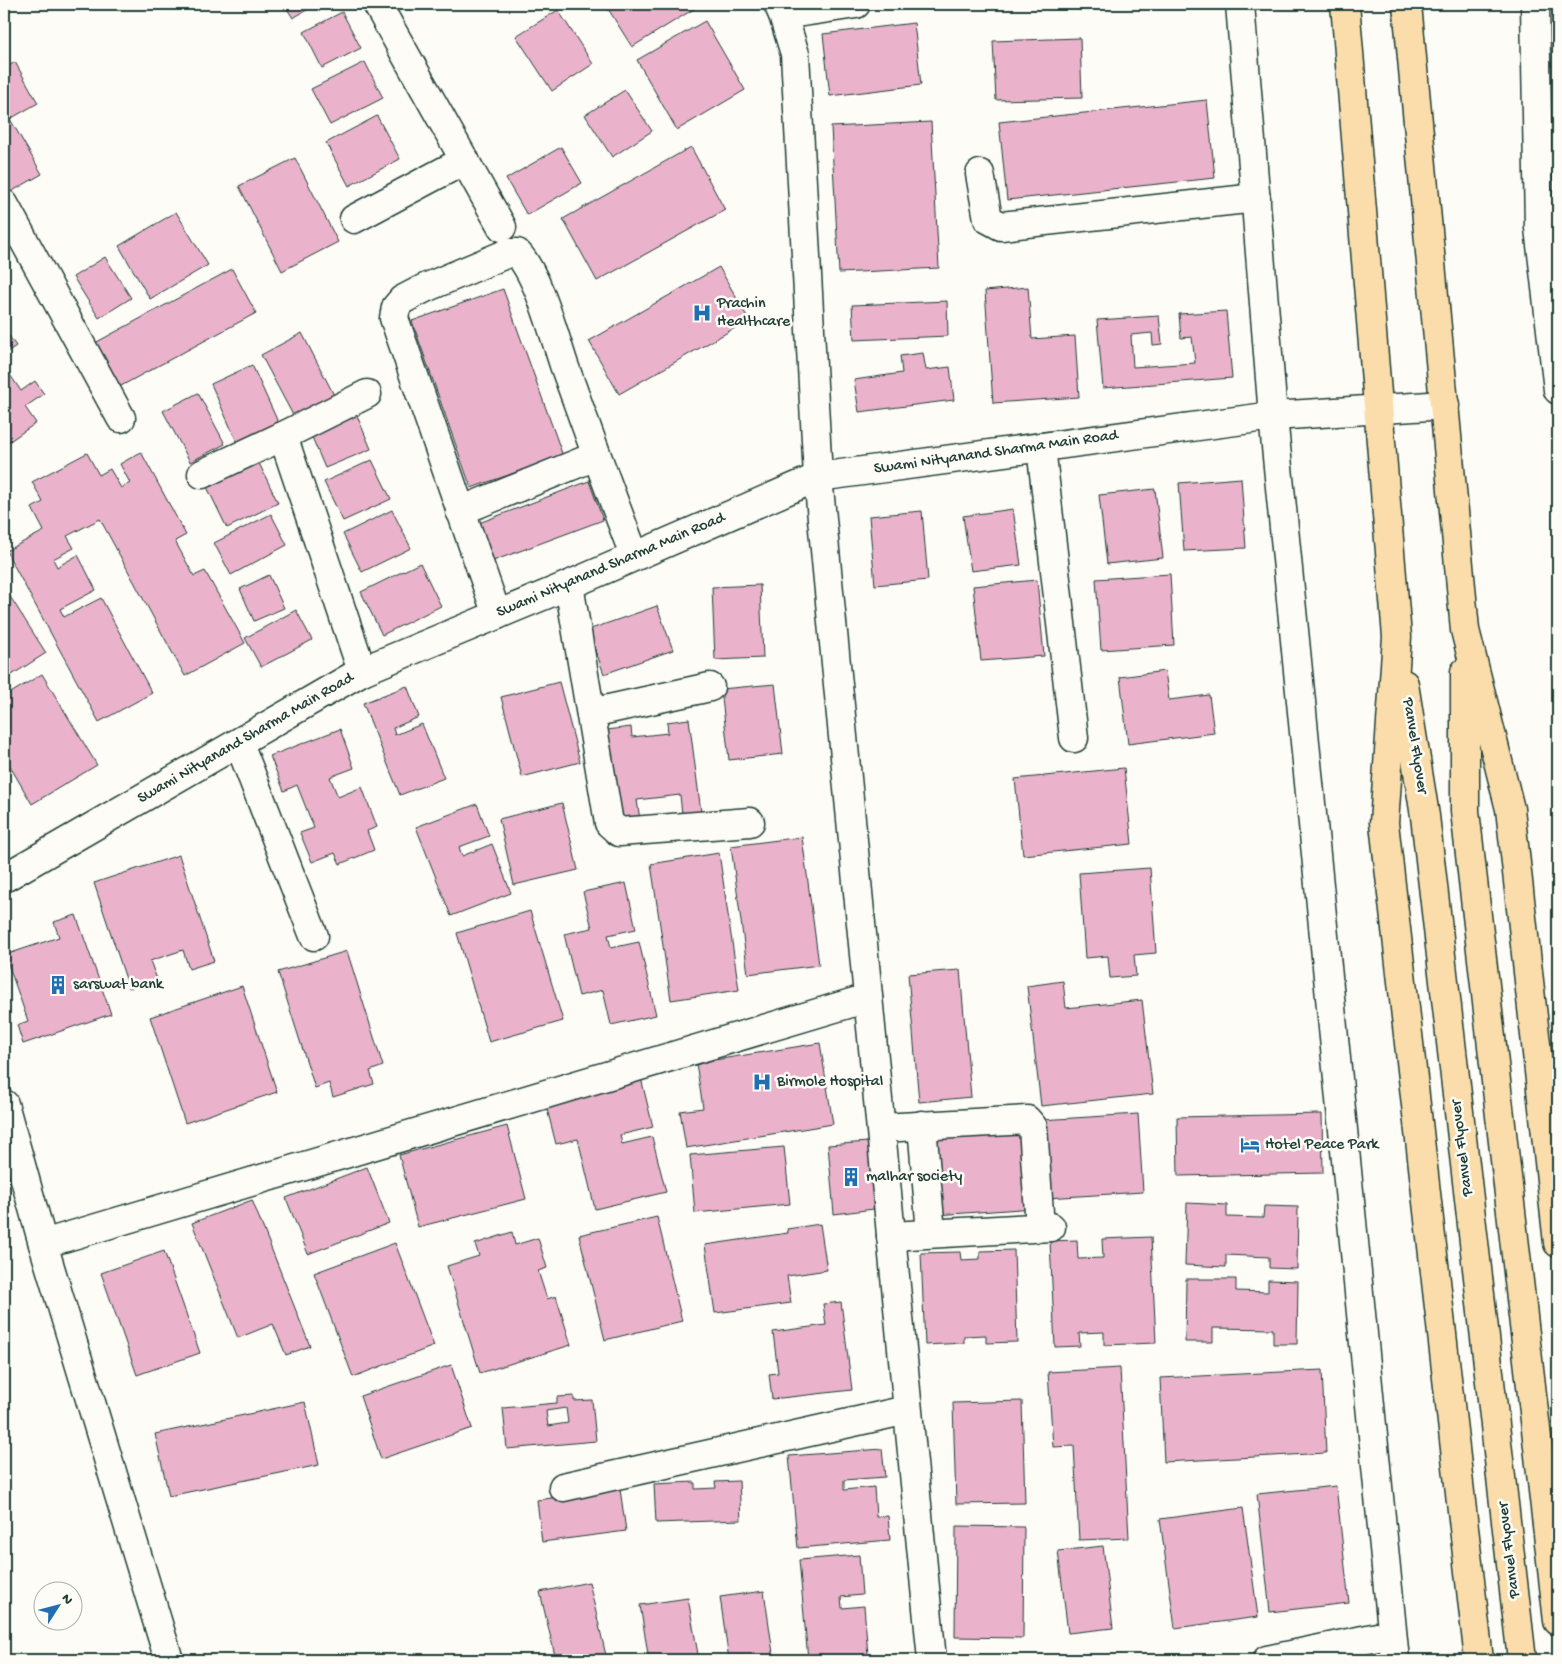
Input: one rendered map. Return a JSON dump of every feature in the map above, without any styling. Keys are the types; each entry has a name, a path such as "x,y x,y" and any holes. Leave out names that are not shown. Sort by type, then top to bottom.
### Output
{"highway":[{"path":"1345,4 1397,637 1384,822 1479,1660"},
{"path":"1408,4 1465,630 1466,811 1558,1621"},
{"path":"1465,630 1510,809 1558,1242"},
{"name":"Panvel Flyover","path":"1397,637 1425,816 1522,1660"}],"street":[{"path":"377,4 502,228"},
{"path":"856,4 781,9 795,54 818,478 932,1660"},
{"path":"1240,4 1273,416 1395,1660"},
{"path":"1535,4 1548,190 1539,228 1558,390"},
{"path":"354,219 465,160"},
{"path":"980,174 988,219 1001,226 1256,198"},
{"path":"4,204 122,418"},
{"path":"497,615 394,318 396,307 402,300 425,288 508,253 517,253 524,261 541,298 596,456 634,556"},
{"path":"202,474 367,394"},
{"name":"Swami Nityanand Sharma Main Road","path":"4,878 362,671 818,478 1273,416 1445,405"},
{"path":"283,436 362,671"},
{"path":"1041,447 1074,738"},
{"path":"460,511 596,456"},
{"path":"569,585 609,823 619,832 750,822"},
{"path":"590,713 710,687"},
{"path":"239,743 314,936"},
{"path":"43,1244 868,998"},
{"path":"4,1104 43,1244 169,1660"},
{"path":"881,1128 1027,1120 1033,1127 1046,1227 891,1236"},
{"path":"922,1126 931,1233"},
{"path":"563,1487 908,1410"},
{"path":"1267,1660 1392,1634"}],"building":[{"path":"284,4 317,4 293,18"},
{"path":"605,4 702,4 632,47"},
{"path":"558,10 593,64 552,91 516,36"},
{"path":"342,12 361,48 322,68 304,32"},
{"path":"705,21 745,90 677,130 637,60"},
{"path":"914,23 921,85 830,96 823,34"},
{"path":"1080,38 1082,98 996,100 993,41"},
{"path":"15,62 38,103 10,119 42,174 9,193 4,184 4,69"},
{"path":"365,62 383,98 330,125 311,89"},
{"path":"625,90 652,131 612,157 585,115"},
{"path":"1207,100 1215,178 1007,200 999,122"},
{"path":"377,116 400,159 349,186 326,143"},
{"path":"931,122 939,268 839,273 831,127"},
{"path":"561,147 582,183 527,215 506,179"},
{"path":"691,147 725,210 597,281 563,219"},
{"path":"295,158 338,242 282,271 239,186"},
{"path":"176,212 208,265 150,299 119,246"},
{"path":"105,257 131,298 99,318 73,277"},
{"path":"719,267 749,320 619,394 589,341"},
{"path":"232,269 256,313 119,387 95,343"},
{"path":"1028,287 1032,339 1075,336 1079,397 993,403 985,291"},
{"path":"503,289 563,456 471,488 412,321"},
{"path":"947,301 948,336 854,340 852,305"},
{"path":"1226,311 1232,378 1103,388 1097,320 1159,316 1162,344 1153,345 1152,333 1131,335 1133,367 1195,363 1192,337 1181,338 1179,314"},
{"path":"302,333 335,397 295,419 261,355"},
{"path":"9,336 16,346 4,354 4,340"},
{"path":"923,353 926,370 950,367 954,400 859,412 854,380 902,373 900,356"},
{"path":"252,365 278,422 237,442 211,384"},
{"path":"4,366 21,391 35,381 44,394 25,407 36,423 4,445"},
{"path":"198,393 225,444 190,462 163,411"},
{"path":"355,411 371,449 325,468 309,430"},
{"path":"141,452 186,535 175,541 194,576 205,571 245,643 185,676 100,519 67,536 74,548 53,559 57,567 78,555 96,590 60,609 64,617 101,598 152,693 99,722 6,551 44,531 32,508 43,502 32,482 87,453 99,475 110,469 121,488 130,483 120,464"},
{"path":"372,460 391,499 343,521 324,482"},
{"path":"258,461 278,503 227,528 206,485"},
{"path":"1241,478 1246,548 1184,551 1179,483"},
{"path":"589,481 603,520 493,561 479,523"},
{"path":"1155,489 1163,558 1107,564 1099,495"},
{"path":"1013,509 1021,565 971,571 963,516"},
{"path":"392,510 411,548 362,572 343,534"},
{"path":"922,511 928,580 875,585 869,516"},
{"path":"271,514 287,545 231,575 214,543"},
{"path":"420,563 441,606 382,635 361,592"},
{"path":"1170,574 1174,645 1101,650 1096,579"},
{"path":"269,575 284,608 254,621 240,589"},
{"path":"1037,580 1044,656 981,661 973,586"},
{"path":"760,585 763,658 715,660 712,587"},
{"path":"4,587 46,653 4,680"},
{"path":"657,606 673,650 604,674 588,630"},
{"path":"296,610 312,640 261,667 245,638"},
{"path":"1165,671 1169,700 1209,695 1214,733 1128,744 1120,677"},
{"path":"42,674 97,765 32,804 4,756 4,697"},
{"path":"559,682 580,762 522,777 501,697"},
{"path":"775,684 783,754 729,760 721,689"},
{"path":"407,686 419,717 393,728 395,735 422,724 444,778 400,795 363,703"},
{"path":"689,719 701,812 682,814 680,795 637,800 640,820 620,822 607,730 631,727 632,737 668,733 667,722"},
{"path":"340,729 354,768 330,777 338,797 362,787 377,827 367,831 374,850 340,864 335,853 312,862 300,833 314,828 297,785 284,791 270,756"},
{"path":"1124,768 1132,844 1023,855 1015,779"},
{"path":"562,803 578,870 514,885 499,819"},
{"path":"477,804 489,836 459,847 462,856 492,844 511,893 451,916 416,827"},
{"path":"802,837 819,965 748,974 731,846"},
{"path":"719,853 739,990 671,1000 651,864"},
{"path":"179,855 214,961 189,969 183,950 150,961 157,979 129,988 94,883"},
{"path":"1150,868 1156,953 1134,955 1136,976 1110,978 1108,956 1085,958 1079,873"},
{"path":"626,883 636,929 608,935 611,948 639,942 656,1015 611,1025 603,990 579,996 564,934 592,928 583,892"},
{"path":"530,911 563,1021 489,1042 457,933"},
{"name":"sarswat bank","path":"76,915 111,1014 23,1044 17,1025 28,1021 5,955 59,937 54,922"},
{"path":"347,951 383,1066 370,1071 374,1084 333,1097 329,1083 315,1088 278,972"},
{"path":"960,970 971,1097 919,1102 908,974"},
{"path":"1063,981 1066,1008 1142,1000 1153,1094 1041,1106 1027,986"},
{"path":"242,986 277,1092 185,1123 150,1017"},
{"path":"820,1043 833,1124 686,1148 680,1111 703,1108 696,1063"},
{"path":"641,1078 653,1127 620,1135 622,1144 652,1137 666,1192 595,1209 578,1139 556,1144 545,1101"},
{"path":"1138,1114 1143,1192 1047,1198 1041,1120"},
{"name":"Hotel Peace Park","path":"1322,1114 1323,1173 1178,1176 1177,1117"},
{"path":"507,1126 526,1199 418,1227 399,1155"},
{"path":"1028,1127 1034,1208 937,1215 931,1134"},
{"name":"malhar society","path":"868,1142 874,1209 834,1214 828,1145"},
{"path":"784,1147 790,1204 695,1213 690,1155"},
{"path":"367,1167 389,1223 308,1254 286,1198"},
{"path":"252,1200 310,1346 286,1355 273,1324 238,1338 192,1223"},
{"path":"1187,1203 1227,1205 1227,1217 1263,1218 1264,1206 1298,1207 1297,1269 1269,1268 1269,1257 1226,1255 1226,1267 1185,1265"},
{"path":"657,1217 682,1321 605,1340 579,1235"},
{"path":"820,1224 827,1270 787,1276 791,1303 715,1313 705,1245 788,1233 787,1229"},
{"path":"512,1232 515,1245 538,1238 547,1268 538,1271 547,1299 556,1296 571,1345 480,1373 447,1266 479,1256 475,1244"},
{"path":"1151,1237 1156,1343 1104,1345 1104,1332 1079,1333 1080,1346 1055,1347 1050,1241 1077,1240 1078,1259 1103,1258 1102,1239"},
{"path":"395,1243 434,1346 353,1377 314,1273"},
{"path":"1014,1250 1017,1342 986,1343 986,1335 964,1336 964,1343 925,1345 921,1253 960,1252 961,1260 980,1259 980,1251"},
{"path":"164,1251 200,1353 137,1375 101,1273"},
{"path":"1186,1279 1236,1279 1236,1291 1268,1292 1268,1280 1298,1281 1297,1344 1273,1344 1273,1329 1213,1328 1213,1342 1185,1342"},
{"path":"841,1302 852,1390 772,1399 769,1374 778,1373 773,1332 826,1325 823,1304"},
{"path":"451,1365 472,1428 381,1459 360,1396"},
{"path":"1120,1368 1129,1538 1079,1540 1074,1446 1053,1447 1048,1372"},
{"path":"1322,1370 1326,1453 1164,1462 1160,1378"},
{"path":"574,1396 574,1401 592,1400 596,1441 507,1449 503,1408 557,1403 557,1397","holes":["566,1408 568,1423 548,1426 546,1411"]},
{"path":"1022,1401 1025,1503 956,1504 953,1403"},
{"path":"305,1402 319,1465 169,1496 155,1434"},
{"path":"882,1449 885,1477 844,1480 844,1490 874,1487 876,1517 888,1516 890,1540 798,1548 789,1456"},
{"path":"739,1481 741,1520 656,1523 654,1484 695,1482 695,1489 716,1488 715,1482"},
{"path":"1336,1486 1349,1603 1270,1612 1257,1494"},
{"path":"620,1489 626,1531 542,1542 537,1500"},
{"path":"1243,1508 1258,1617 1175,1628 1160,1519"},
{"path":"956,1526 1024,1527 1023,1638 955,1637"},
{"path":"1103,1546 1113,1628 1068,1633 1058,1551"},
{"path":"859,1555 862,1595 841,1597 842,1608 864,1606 868,1655 808,1660 799,1560"},
{"path":"589,1582 607,1660 556,1660 540,1592"},
{"path":"764,1591 774,1660 729,1660 720,1597"},
{"path":"688,1598 699,1660 649,1660 640,1605"}],"place":[{"name":"Prachin Healthcare","path":"702,313"},
{"name":"sarswat bank","path":"58,985"},
{"name":"Birmole Hospital","path":"762,1082"},
{"name":"Hotel Peace Park","path":"1250,1145"},
{"name":"malhar society","path":"851,1177"}]}
